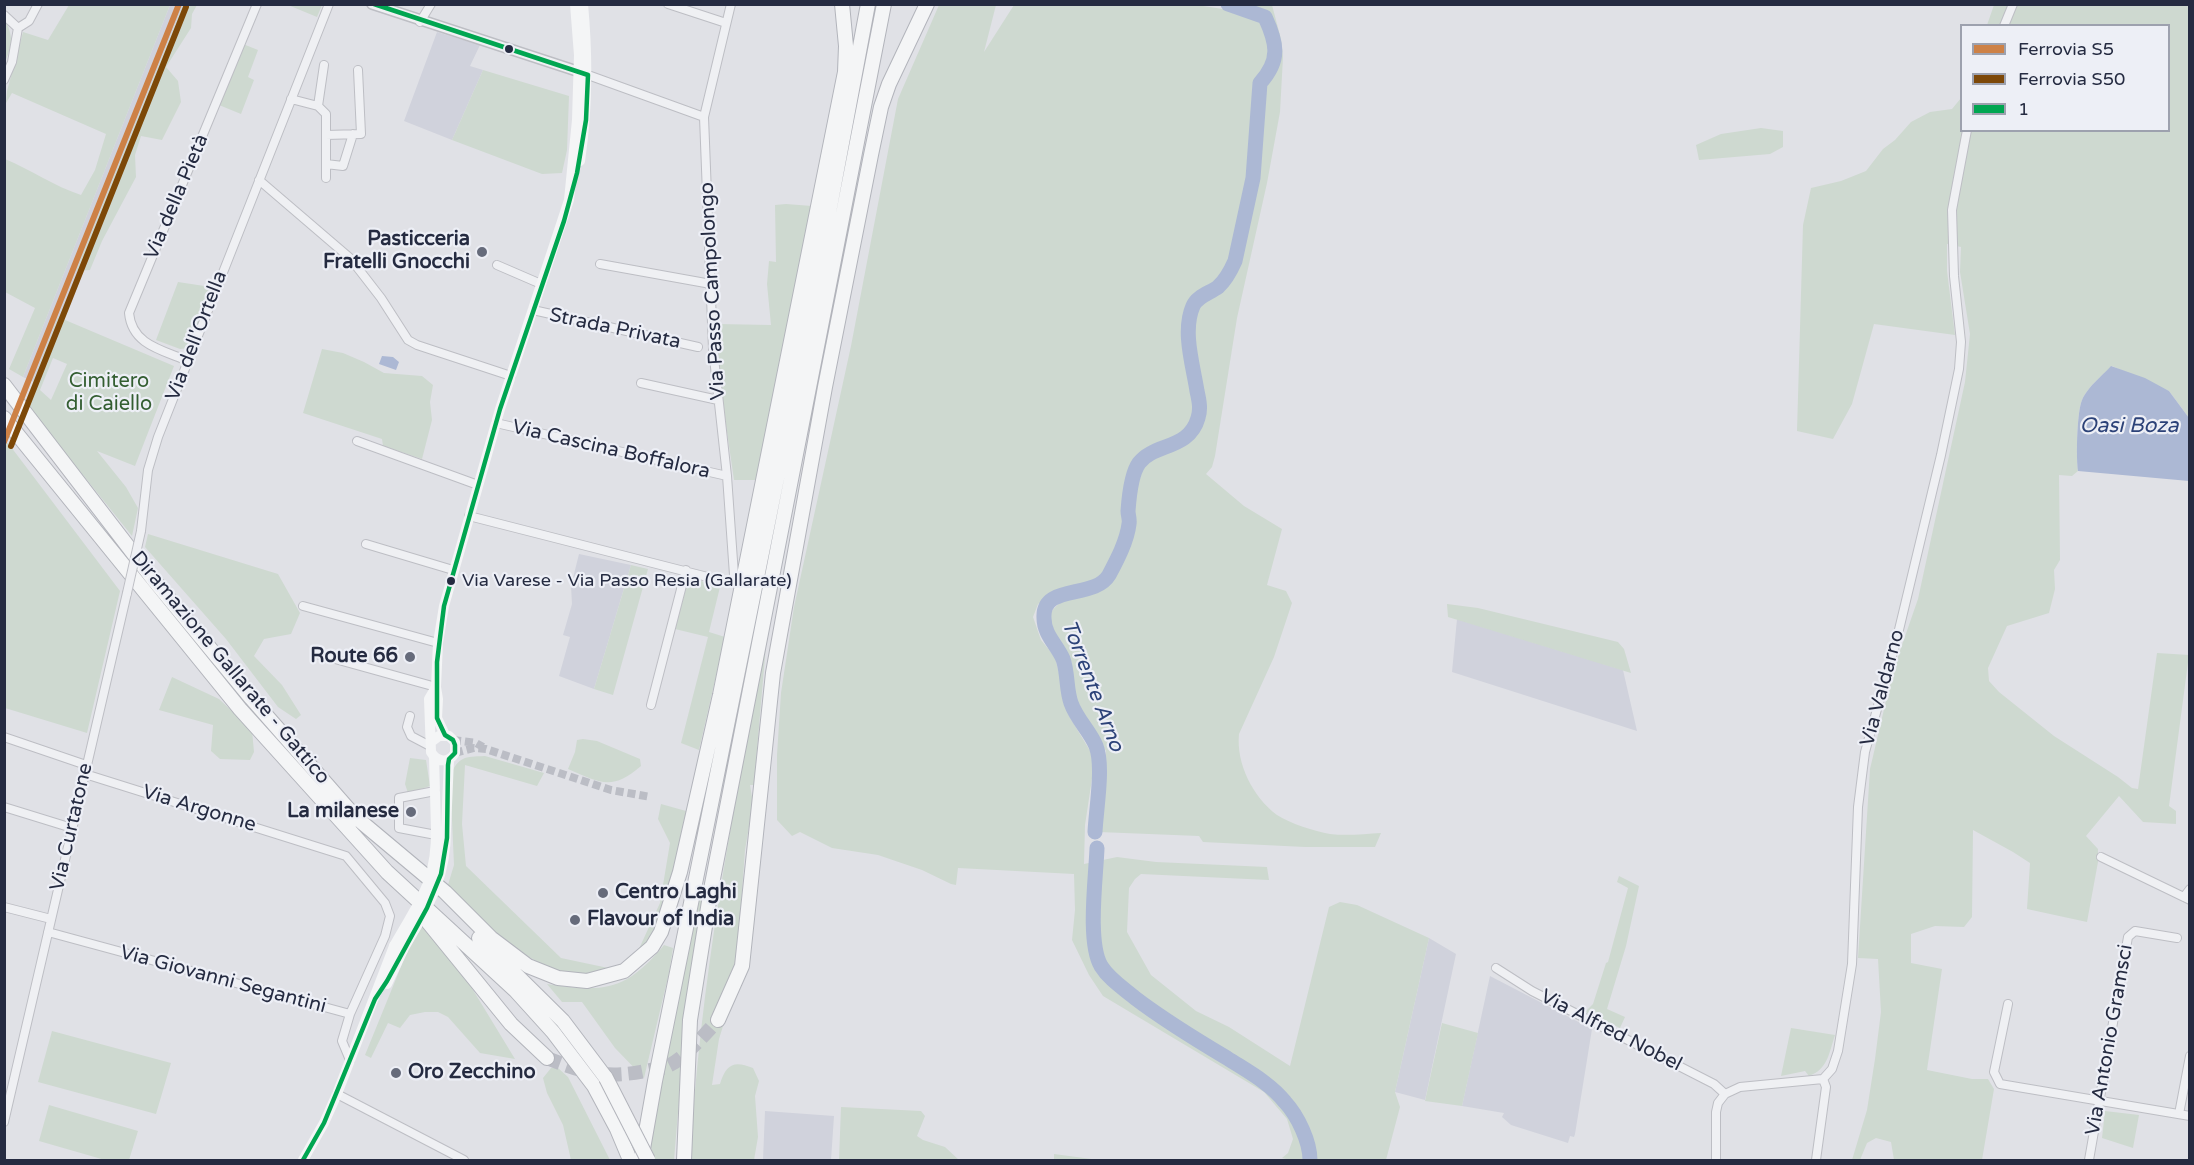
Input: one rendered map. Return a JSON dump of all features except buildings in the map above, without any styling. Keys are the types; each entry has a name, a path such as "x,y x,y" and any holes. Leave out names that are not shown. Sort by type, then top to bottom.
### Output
{"highway":[{"path":"353,815 445,892 491,938 528,966 550,975 571,981 587,981 624,971 644,956 661,932 680,872 720,695 844,72 846,46 842,4"},
{"path":"641,1161 656,1073 807,330 868,4"},
{"path":"684,1161 690,1020 711,889 884,4"},
{"path":"718,1020 742,966 773,673 825,387 871,155 889,84 927,4"},
{"name":"Diramazione Gallarate - Gattico","path":"4,385 153,579 250,698 353,815 563,1021 648,1161"},
{"name":"Diramazione Gallarate - Gattico","path":"4,418 240,709 387,872 515,990 600,1082 630,1161"},
{"path":"387,872 491,1001 511,1024 547,1058"}],"main road":[{"path":"575,4 583,73"},
{"path":"432,748 442,761 454,755 456,746 453,740 445,735 437,718 438,643 444,606 496,423 564,221 571,193 583,73 583,4"},
{"path":"303,1161 337,1094 375,999 386,986 398,948 440,879 446,850 439,831 429,699 436,687"},
{"path":"432,748 436,737 445,735"},
{"path":"439,831 449,759"}],"street":[{"path":"4,80 12,62 18,28 29,21 38,4"},
{"name":"Via della Pietà","path":"188,361 137,337 130,325 129,314 257,4"},
{"name":"Via dell'Ortella","path":"141,531 152,459 158,437 329,4"},
{"path":"372,4 420,22 583,73 704,117"},
{"path":"420,22 431,4"},
{"path":"668,4 726,23"},
{"name":"Via Passo Campolongo","path":"686,570 727,582 732,580 734,575 727,476 718,400 704,117 731,4"},
{"path":"2005,24 2013,4"},
{"path":"4,15 18,28"},
{"path":"318,106 324,64"},
{"path":"326,135 361,135 358,70"},
{"path":"291,99 318,106 326,114 326,177"},
{"name":"Via Valdarno","path":"1823,1080 1832,1069 1838,1051 1852,964 1858,807 1865,752 1898,638 1959,369 1961,342 1954,276 1952,210 1966,132"},
{"path":"326,164 343,166 353,135"},
{"path":"259,180 350,258 381,298 408,339 417,345 511,376"},
{"path":"600,264 711,284"},
{"path":"497,266 541,284"},
{"name":"Strada Privata","path":"533,310 698,347"},
{"path":"641,383 718,400"},
{"name":"Via Cascina Boffalora","path":"496,423 727,476"},
{"path":"357,441 478,485"},
{"path":"469,516 686,570 651,705"},
{"name":"Via Curtatone","path":"4,1122 141,531"},
{"path":"366,544 453,570"},
{"path":"303,606 438,643"},
{"path":"316,654 436,687"},
{"path":"410,716 407,727 411,736 432,748"},
{"path":"4,736 86,769"},
{"name":"Via Argonne","path":"86,769 346,856 385,903 390,916 385,936 350,1014"},
{"path":"435,791 399,798 399,828 439,831"},
{"path":"4,807 72,828"},
{"path":"2101,857 2187,898 2190,889"},
{"path":"4,907 51,919"},
{"name":"Via Antonio Gramsci","path":"2089,1161 2128,937 2135,931 2178,938"},
{"name":"Via Giovanni Segantini","path":"48,932 350,1014 342,1041 350,1060"},
{"name":"Via Alfred Nobel","path":"1496,968 1532,991 1705,1078 1725,1094"},
{"path":"2008,1004 1994,1072 2000,1084 2190,1116"},
{"path":"2179,1114 2190,1056"},
{"path":"1716,1161 1716,1112 1718,1103 1725,1094 1740,1087 1823,1080 1826,1087 1816,1161"},
{"path":"337,1094 465,1161"}],"shaded area":[{"path":"170,5 183,5 34,382 23,377"},
{"path":"437,32 480,45 470,66 483,70 452,140 404,121"},
{"path":"579,554 631,565 594,689 559,676 570,637 563,635 572,604 571,586"},
{"path":"1457,619 1623,670 1637,731 1452,672"},
{"path":"1429,938 1456,954 1425,1100 1395,1092"},
{"path":"1490,976 1592,1029 1575,1134 1574,1137 1570,1136 1568,1143 1511,1125 1502,1117 1504,1113 1462,1106"},
{"path":"765,1111 834,1116 831,1160 763,1160"}],"green space":[{"path":"1190,4 1236,11 1238,5 1272,5 1283,57 1280,112 1267,183 1237,318 1215,456 1212,467 1206,474 1244,506 1282,529 1267,585 1286,591 1292,603 1274,657 1239,734 1240,757 1254,789 1268,808 1277,815 1303,827 1330,834 1381,833 1375,847 1305,847 1203,842 1199,836 1099,832 1100,798 1106,751 1076,705 1070,675 1072,663 1056,638 1049,615 1063,601 1095,592 1107,582 1119,561 1130,530 1126,527 1104,575 1088,586 1076,591 1058,593 1038,604 1033,617 1041,640 1055,657 1069,716 1095,759 1085,825 1084,864 1117,857 1156,862 1267,867 1269,880 1141,874 1135,879 1129,888 1127,932 1151,975 1196,1011 1229,1027 1290,1066 1329,907 1340,902 1357,905 1429,938 1395,1092 1400,1107 1386,1160 1290,1160 1282,1158 1288,1153 1293,1139 1287,1119 1264,1092 1103,996 1089,975 1072,940 1075,910 1074,874 958,868 956,885 878,855 832,848 800,832 792,836 777,820 777,755 781,693 794,607 851,346 898,99 939,5 996,5 984,52 1014,5"},
{"path":"69,5 170,5 23,377 9,369 35,308 5,292 5,159 81,195 95,170 106,134 12,93 6,103 7,91 23,32 48,40"},
{"path":"183,5 197,5 192,14 191,28 166,67 178,81 181,102 162,140 141,136 135,155 136,177 102,241 90,270 76,271"},
{"path":"288,5 322,5 317,17"},
{"path":"1994,5 2189,5 2189,418 2169,391 2112,366 2090,388 2083,398 2080,409 2077,437 2078,471 2072,476 2059,475 2060,560 2054,570 2055,589 2049,613 2007,626 1988,668 1989,681 1999,692 2054,736 2132,788 2138,789 2157,653 2189,655 2169,806 2176,811 2176,824 2143,822 2119,796 2086,836 2098,849 2098,862 2087,922 2027,909 2030,863 1973,830 1972,917 1964,927 1935,926 1911,934 1911,963 1942,969 1927,1070 1972,1079 1988,1079 1994,1089 1982,1160 1894,1160 1891,1142 1876,1138 1867,1143 1860,1160 1852,1160 1867,1110 1881,1012 1878,959 1858,958 1870,769 1893,671 1918,599 1965,382 1970,334 1960,272 1961,247 1947,244 1947,271 1955,335 1874,324 1852,404 1833,439 1797,431 1803,225 1811,188 1841,181 1866,171 1883,149 1895,140 1911,122 1930,112 1952,109 1960,99 1960,132 2170,132 2170,24 1987,24"},
{"path":"5,19 11,40 5,62"},
{"path":"243,44 258,50 248,77 254,80 241,114 219,105"},
{"path":"483,70 569,96 567,150 562,173 542,174 452,140"},
{"path":"1761,128 1783,131 1783,147 1770,154 1699,160 1696,145 1721,134"},
{"path":"775,205 812,206 756,480 734,480 720,384 717,324 771,325 767,284 769,261 776,262"},
{"path":"178,282 211,287 189,348 180,349 156,340"},
{"name":"Cimitero di Caiello","path":"58,317 174,366 135,466 97,451 126,487 138,508 132,536 25,403","holes":["53,358 67,364 51,400 40,390"]},
{"path":"322,349 343,353 384,373 422,376 433,385 430,402 432,420 422,459 383,446 382,439 303,413"},
{"path":"4,442 8,443 120,591 87,733 5,708"},
{"path":"148,534 278,574 300,613 291,634 264,639 254,656 282,685 301,715 296,719 278,707 226,639 145,547"},
{"path":"631,565 648,569 613,695 594,689"},
{"path":"692,578 720,587 709,632 725,637 699,750 681,743 708,637 675,629 688,581"},
{"path":"1447,604 1478,608 1618,642 1624,649 1631,673 1448,617"},
{"path":"766,645 754,785 750,785 753,803 745,850 737,962 716,1016 723,1026 712,1085 720,1084 728,1068 736,1064 753,1068 759,1081 755,1096 758,1137 754,1160 690,1160 709,965 729,837"},
{"path":"172,677 219,699 252,730 254,752 250,760 220,759 211,751 213,725 159,710"},
{"path":"577,740 597,741 640,759 641,766 614,782 598,781 568,769"},
{"path":"485,756 544,773 537,786 465,765 462,824 466,866 561,958 613,969 591,976 569,974 546,966 501,937 447,888 454,865 450,776 459,761"},
{"path":"410,758 426,760 430,786 408,793 405,784"},
{"path":"661,804 686,811 665,907 647,947 638,951 660,903 670,843 658,819"},
{"path":"1619,876 1639,886 1626,946 1607,1009 1625,1017 1620,1028 1585,1012 1593,1004 1608,962 1628,888 1617,882"},
{"path":"699,892 704,893 688,993 674,1160 655,1160 649,1142"},
{"path":"424,925 470,985 515,1059 480,1053 448,1017 438,1012 410,1015 400,1028 388,1023 371,1058 365,1055 411,942"},
{"path":"664,945 673,948 644,1078 615,1048 582,1002 562,1002 547,984 584,988 613,985 638,972"},
{"path":"1442,1023 1478,1033 1462,1106 1425,1101"},
{"path":"1791,1028 1835,1035 1824,1065 1809,1076 1805,1071 1781,1076"},
{"path":"52,1031 171,1063 156,1114 38,1082"},
{"path":"551,1068 558,1068 568,1077 610,1160 571,1160 563,1125 547,1093 543,1078"},
{"path":"49,1105 138,1131 129,1160 105,1160 39,1141"},
{"path":"841,1107 921,1111 925,1116 917,1136 945,1147 959,1160 839,1160"},
{"path":"2105,1111 2139,1115 2133,1148 2102,1138"},
{"path":"1054,1154 1099,1160 1054,1160"}],"water":[{"path":"382,356 393,357 399,362 396,370 379,364"},
{"name":"Oasi Boza","path":"2111,366 2145,378 2169,391 2189,418 2189,481 2078,471 2077,437 2081,403 2090,388"}],"waterway":[{"name":"Torrente Arno","path":"1095,832 1099,776 1098,754 1096,746 1071,703 1063,659 1048,635 1044,618 1046,607 1051,600 1102,583 1109,575 1128,530 1130,493 1136,468 1145,457 1187,436 1198,418 1199,401 1188,337 1190,316 1195,303 1221,284 1235,261 1253,178 1260,83 1271,67 1275,51 1265,17 1228,4"},
{"name":"Torrente Arno","path":"1097,848 1093,926 1094,942 1101,966 1116,983 1146,1006 1265,1083 1279,1095 1299,1122 1306,1137 1310,1160"}],"tunnel":[{"path":"453,740 476,743 483,747"},
{"path":"455,753 474,748 486,749 611,790 651,797"},
{"path":"547,1058 574,1068 598,1073 635,1073 661,1068 681,1058 718,1020"}],"rail line":[{"name":"S5","path":"4,442 179,4"},
{"name":"S50","path":"11,446 186,7"}],"transit line":[{"name":"1","path":"374,4 588,75"},
{"name":"1","path":"303,1160 324,1123 375,999 427,908 441,874 447,838 448,765 449,759 455,753 453,740 445,735 437,718 437,662 444,606 500,409 564,221 577,173 586,120 588,75"}],"place":[{"name":"Pasticceria Fratelli Gnocchi","path":"482,252"},
{"name":"Via Varese - Via Passo Resia (Gallarate)","path":"451,581"},
{"name":"Route 66","path":"410,657"},
{"name":"La milanese","path":"411,812"},
{"name":"Centro Laghi","path":"603,893"},
{"name":"Flavour of India","path":"575,920"},
{"name":"Oro Zecchino","path":"396,1073"}]}
